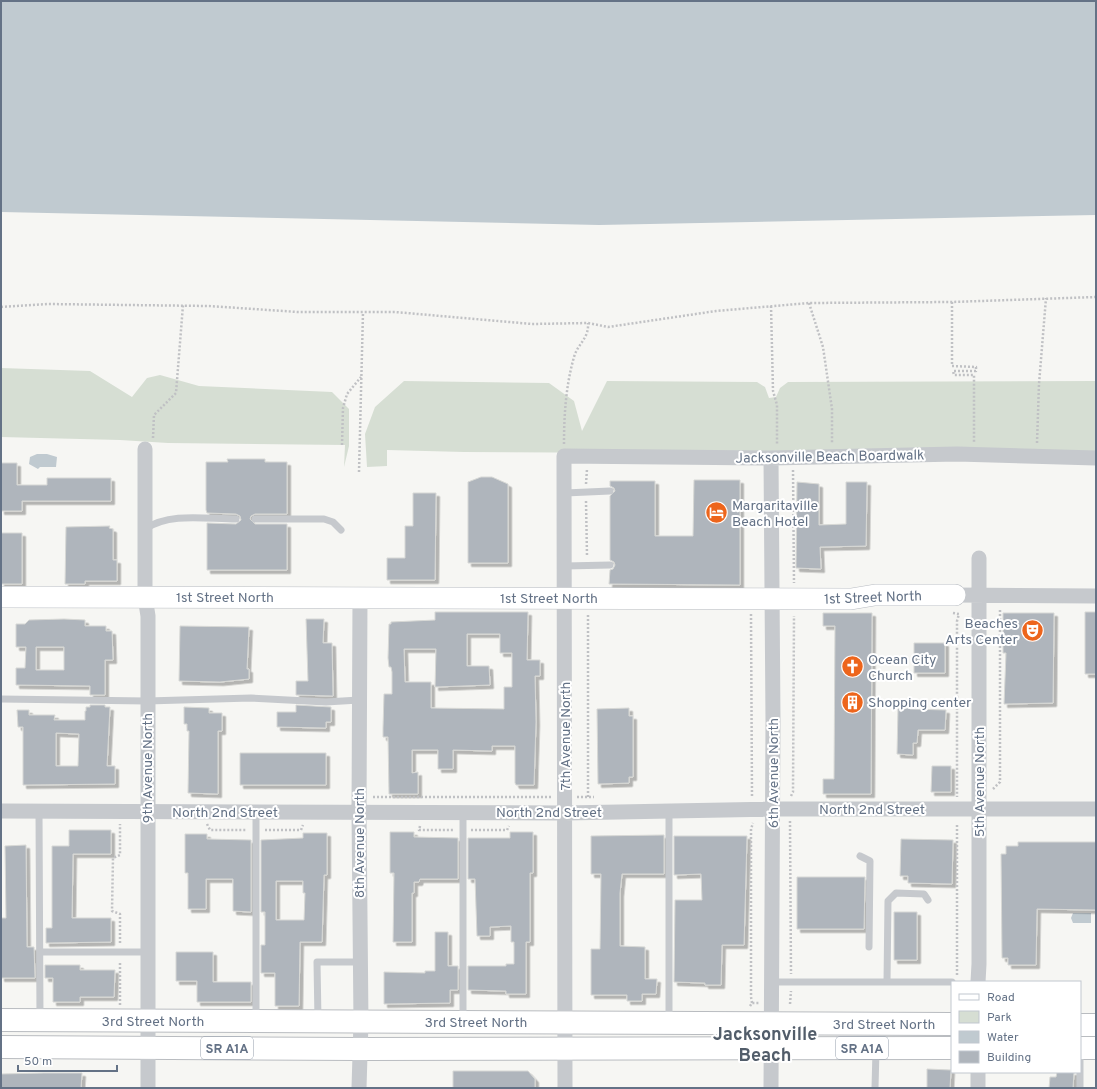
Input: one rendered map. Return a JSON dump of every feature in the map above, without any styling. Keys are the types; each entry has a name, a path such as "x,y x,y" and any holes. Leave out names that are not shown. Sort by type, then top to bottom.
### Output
{"main road":[{"name":"3rd Street North","path":"1,1020 148,1022 951,1024"},
{"path":"1081,1025 1096,1025"},
{"name":"3rd Street North","path":"1,1047 359,1049 951,1048"},
{"path":"1081,1048 1096,1048"}],"street":[{"name":"9th Avenue North","path":"148,1088 148,616 145,597 145,529 149,446"},
{"name":"Jacksonville Beach Boardwalk","path":"564,456 793,458 957,454 1037,458 1096,458"},
{"name":"7th Avenue North","path":"564,456 566,598 565,1088"},
{"name":"6th Avenue North","path":"771,1088 772,598 774,458"},
{"name":"5th Avenue North","path":"978,981 984,806 979,558"},
{"name":"1st Street North","path":"1,598 851,599 875,595 1096,596"},
{"name":"8th Avenue North","path":"359,1088 361,1022 359,812 360,598"},
{"name":"North 2nd Street","path":"1,811 565,813 669,811 772,801 1096,809"},
{"path":"978,1073 978,1088"}],"lane":[{"path":"565,493 610,491"},
{"path":"145,529 156,522 170,518 236,519"},
{"path":"256,519 324,519 333,522 341,530"},
{"path":"565,566 610,565"},
{"path":"1,699 148,701 251,698 326,702 359,700"},
{"path":"39,811 40,1020"},
{"path":"669,811 669,1023"},
{"path":"256,812 256,1022"},
{"path":"463,812 463,1022"},
{"path":"860,856 870,861 870,947"},
{"path":"887,982 888,901 896,893 924,894 928,900"},
{"path":"40,952 148,952"},
{"path":"318,1022 318,962 360,962"},
{"path":"772,982 951,982"},
{"path":"876,1048 876,1088"},
{"path":"1080,1073 1080,1088"}],"path":[{"path":"1,307 47,304 183,306 298,312 395,312 532,324 588,323 608,327 716,311 809,303 952,302 1096,297"},
{"path":"1037,458 1039,384 1046,298"},
{"path":"952,302 952,366 976,367 976,371 953,371 954,375 974,375 974,449 957,449 957,454"},
{"path":"809,303 823,347 832,409 832,457"},
{"path":"149,446 154,415 176,393 183,306"},
{"path":"771,306 773,390 777,405 774,458"},
{"path":"359,472 363,312"},
{"path":"564,456 564,407 574,355 588,332 588,323"},
{"path":"342,445 343,408 346,394 361,377"},
{"path":"586,565 587,456"},
{"path":"793,458 794,579 797,599"},
{"path":"950,797 984,806 993,788 1000,782 999,596"},
{"path":"588,612 588,797"},
{"path":"748,798 755,794 772,801 797,797"},
{"path":"359,797 595,797"},
{"path":"120,823 120,855 113,858 112,911 120,914 120,1007"},
{"path":"957,824 957,981"}],"green space":[{"path":"1,368 90,371 132,397 147,378 160,375 199,386 332,392 349,409 349,446 344,467 345,445 168,443 120,440 1,437"},
{"path":"404,381 549,383 574,401 582,431 607,381 757,382 765,387 769,398 776,397 780,388 788,382 1096,381 1096,455 464,452 387,450 387,466 367,467 365,434 375,407"}],"water":[{"path":"1,1 1096,1 1096,215 599,225 1,212"},
{"path":"37,454 47,454 57,457 56,467 40,467 38,469 29,464 30,457"},
{"path":"1073,913 1091,913 1091,923 1073,923 1071,918"}],"building":[{"path":"227,459 265,459 265,462 287,462 287,514 255,514 251,516 250,519 255,524 287,524 287,570 207,570 207,523 236,524 241,520 240,516 236,514 207,513 206,510 206,462 228,462"},
{"path":"1,463 17,463 17,485 47,485 47,478 111,478 111,501 22,501 22,511 1,511"},
{"path":"481,477 492,477 508,484 508,563 468,563 468,482"},
{"name":"Margaritaville Beach Hotel","path":"694,480 740,480 740,585 609,584 610,570 613,569 615,565 614,562 610,560 610,496 615,491 614,488 610,486 610,481 655,481 655,536 693,536"},
{"path":"797,482 819,484 819,525 846,524 846,482 867,482 866,546 820,547 821,569 796,568"},
{"path":"413,493 436,493 435,580 387,580 387,558 405,558 405,526 413,526"},
{"path":"110,526 109,528 113,529 113,560 117,560 117,581 85,581 85,584 65,584 66,527"},
{"path":"1,533 22,533 22,584 1,584"},
{"path":"435,612 528,612 527,660 540,660 540,676 535,676 536,722 534,785 516,785 515,783 515,746 492,746 492,751 453,750 453,769 438,769 438,750 412,750 412,773 418,772 418,794 389,794 388,737 383,737 383,728 384,694 392,694 392,672 391,667 389,667 388,658 389,624 391,624 391,622 435,620","holes":["467,634 500,634 500,653 512,653 512,687 504,687 504,709 431,708 431,682 405,682 404,649 436,649 435,687 490,685 489,666 467,666"]},
{"path":"1085,612 1096,612 1096,674 1085,674"},
{"name":"Shopping center","path":"823,613 872,613 871,794 823,794 823,779 834,779 835,626 823,626"},
{"path":"1003,613 1054,613 1053,703 1004,704 1006,653 1003,653"},
{"path":"306,619 324,619 323,643 332,643 333,696 296,695 296,681 308,681"},
{"path":"29,620 85,620 85,626 106,626 106,631 112,631 113,660 105,660 105,695 90,695 90,686 16,685 16,668 25,668 26,647 16,647 16,624 25,624","holes":["36,647 64,647 64,670 36,670"]},
{"path":"180,626 249,627 247,669 249,669 249,679 220,682 179,681"},
{"path":"914,643 945,643 945,673 914,673"},
{"path":"90,705 105,705 105,707 110,707 107,766 115,766 115,784 23,785 23,727 18,727 17,710 29,710 29,715 55,715 54,720 85,720 86,707 90,707","holes":["56,733 79,734 78,766 56,766"]},
{"path":"296,705 331,707 331,722 326,722 326,728 277,727 277,712 296,712"},
{"path":"184,707 209,708 209,713 222,713 222,731 218,731 218,794 188,793 189,731 187,731 187,724 184,724"},
{"path":"898,707 910,707 910,709 946,710 945,730 918,730 917,743 913,743 913,755 897,754"},
{"path":"629,708 629,716 633,716 633,777 629,777 629,783 598,784 597,709"},
{"path":"240,753 326,753 326,785 240,785"},
{"path":"932,766 951,766 951,792 931,792"},
{"path":"69,830 111,830 111,854 73,854 72,918 111,918 111,942 46,943 46,928 52,928 52,846 69,846"},
{"path":"390,832 414,832 414,837 458,838 458,879 420,879 419,882 414,882 414,893 412,893 412,942 393,942 394,873 390,873"},
{"path":"510,832 533,832 533,873 530,873 530,942 526,942 526,994 506,994 506,991 468,990 468,966 506,966 506,964 514,964 514,942 511,942 511,926 490,927 490,936 477,936 475,879 468,879 468,838 510,838"},
{"path":"303,833 327,833 327,875 324,875 322,942 300,942 299,1006 275,1006 275,973 261,973 261,945 265,945 265,912 261,912 261,840 303,838","holes":["276,881 303,881 303,893 305,893 304,920 276,920"]},
{"path":"185,834 207,834 207,839 251,840 251,912 233,911 233,879 206,879 206,909 188,909 188,873 185,873"},
{"path":"664,835 664,874 622,874 620,893 620,946 645,947 645,979 657,979 656,994 642,994 642,1001 627,1001 627,995 591,995 591,949 600,949 601,874 591,874 591,836"},
{"path":"674,836 747,836 744,945 722,945 721,985 674,982 675,900 702,900 701,874 674,875"},
{"path":"901,839 953,840 952,884 908,883 908,876 900,876"},
{"path":"1018,842 1096,842 1096,910 1037,909 1036,965 1008,965 1008,958 1002,958 1001,854 1006,854 1006,846 1018,846"},
{"path":"26,845 27,947 34,947 35,978 1,978 1,918 6,918 5,846"},
{"path":"797,877 865,877 864,929 797,929"},
{"path":"894,912 917,912 917,960 894,960"},
{"path":"435,932 448,932 448,966 458,966 458,990 450,990 450,1003 384,1004 384,972 425,973 425,971 435,971"},
{"path":"176,952 213,952 213,982 251,982 251,1002 197,1002 197,981 176,981"},
{"path":"45,965 80,965 80,970 115,970 114,997 80,997 80,1002 53,1002 53,978 45,978"},
{"path":"927,1069 951,1070 950,1088 927,1088"},
{"path":"453,1071 528,1071 535,1079 535,1088 453,1088"},
{"path":"82,1073 81,1088 1,1088 1,1074"},
{"path":"1057,1073 1074,1073 1073,1088 1049,1088 1050,1077 1056,1077"}],"place":[{"name":"Margaritaville Beach Hotel","path":"717,513"},
{"name":"Beaches Arts Center","path":"1033,631"},
{"name":"Ocean City Church","path":"853,667"},
{"name":"Shopping center","path":"853,702"}],"district":[{"name":"Jacksonville Beach","path":"765,1044"}]}
